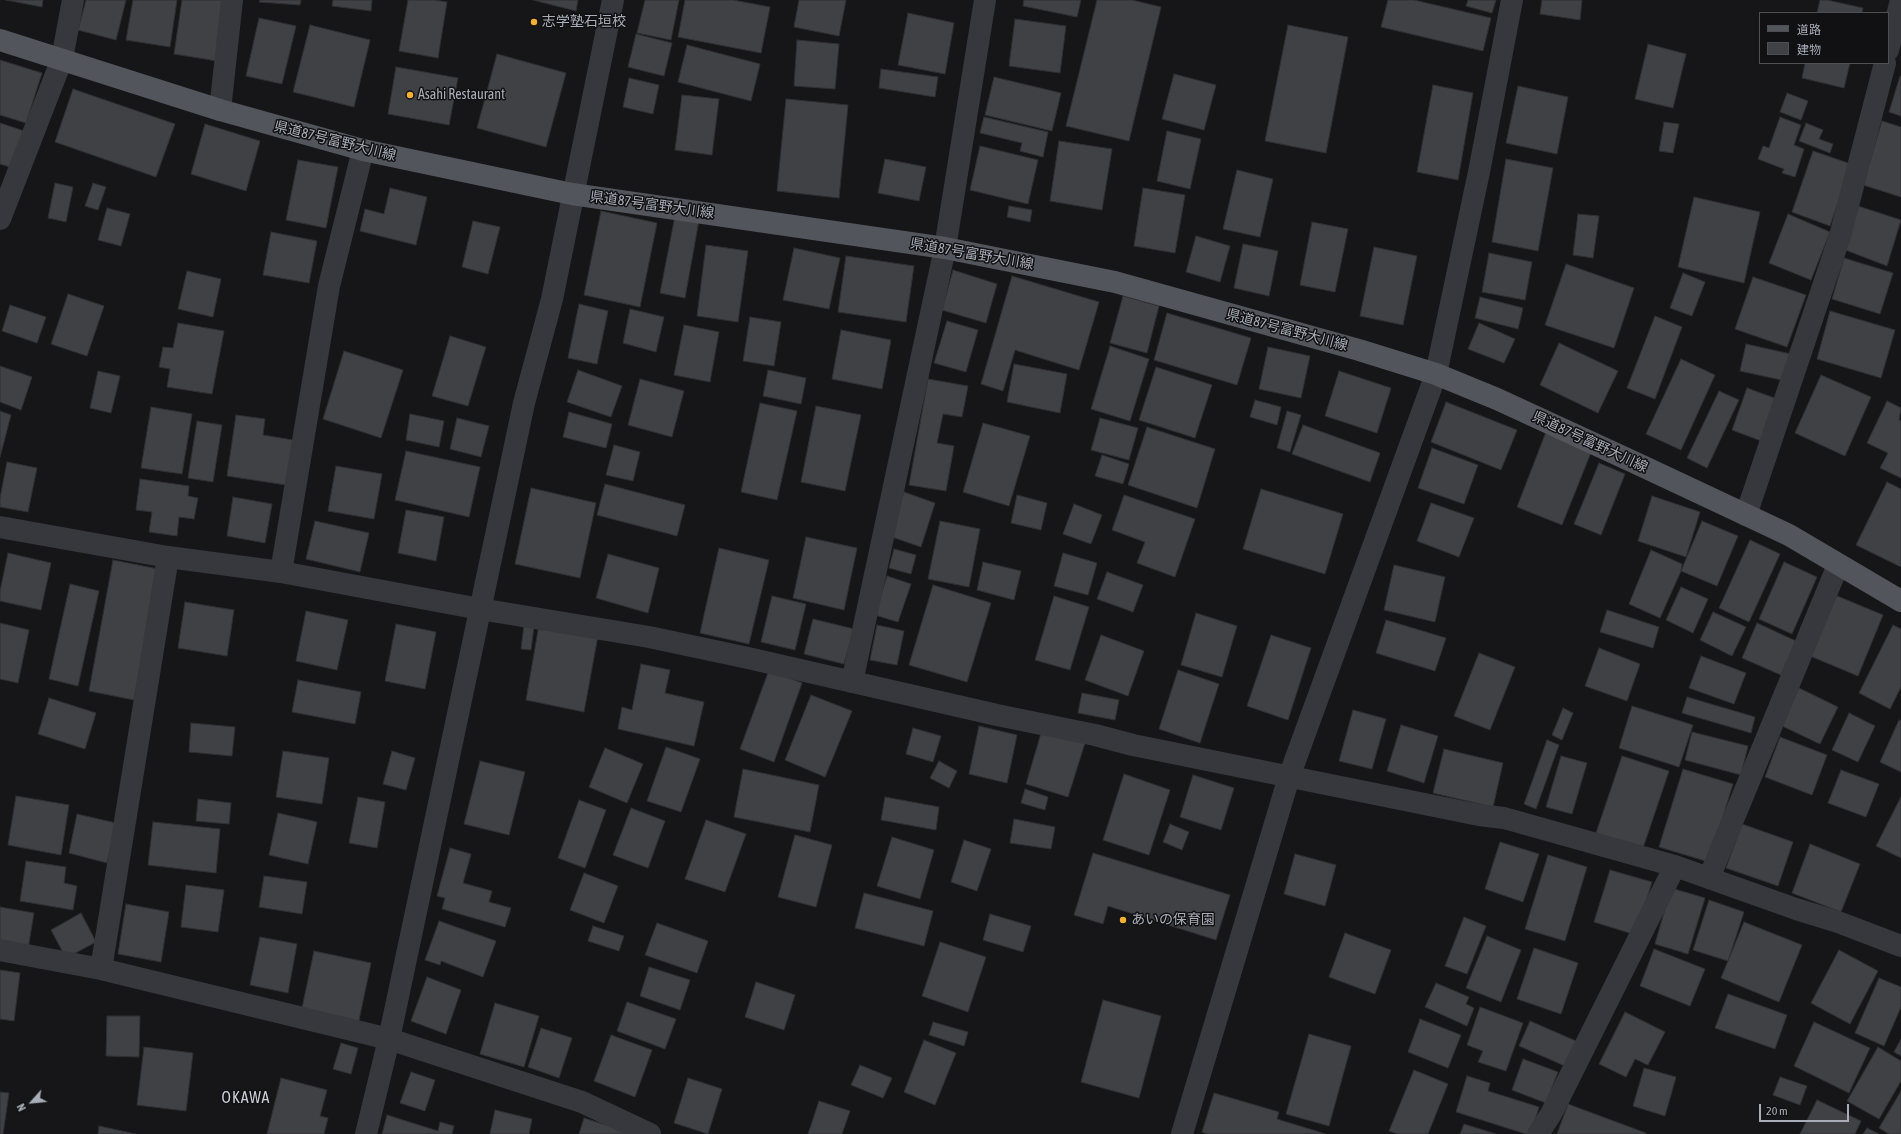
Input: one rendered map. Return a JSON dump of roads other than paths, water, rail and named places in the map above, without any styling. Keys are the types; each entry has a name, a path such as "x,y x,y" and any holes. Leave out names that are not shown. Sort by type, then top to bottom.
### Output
{"main road":[{"name":"県道87号富野大川線","path":"0,40 220,110 363,150 572,194 945,248 1115,282 1359,350 1436,374 1497,400 1746,515 1789,535 1901,601"}],"street":[{"path":"0,219 15,184 62,59 73,0"},
{"path":"220,110 232,0"},
{"path":"366,1134 389,1039 524,403 552,299 572,194 613,0"},
{"path":"852,682 945,248 984,0"},
{"path":"1182,1134 1289,777 1436,374 1479,172 1512,0"},
{"path":"1889,46 1901,0"},
{"path":"1746,515 1840,236 1884,64"},
{"path":"281,572 329,286 363,150"},
{"path":"0,527 168,557 281,572 480,609 649,637 997,715 1095,735 1133,746 1480,815 1504,818 1675,866 1796,909 1838,922 1901,946"},
{"path":"101,969 168,557"},
{"path":"1708,878 1838,565"},
{"path":"1538,1134 1551,1114 1675,866"},
{"path":"0,950 101,969 389,1039 582,1102 650,1134"}],"place":[{"name":"志学塾石垣校","path":"534,22"},
{"name":"Asahi Restaurant","path":"410,95"},
{"name":"あいの保育園","path":"1123,920"}],"district":[{"name":"OKAWA","path":"246,1098"}]}
